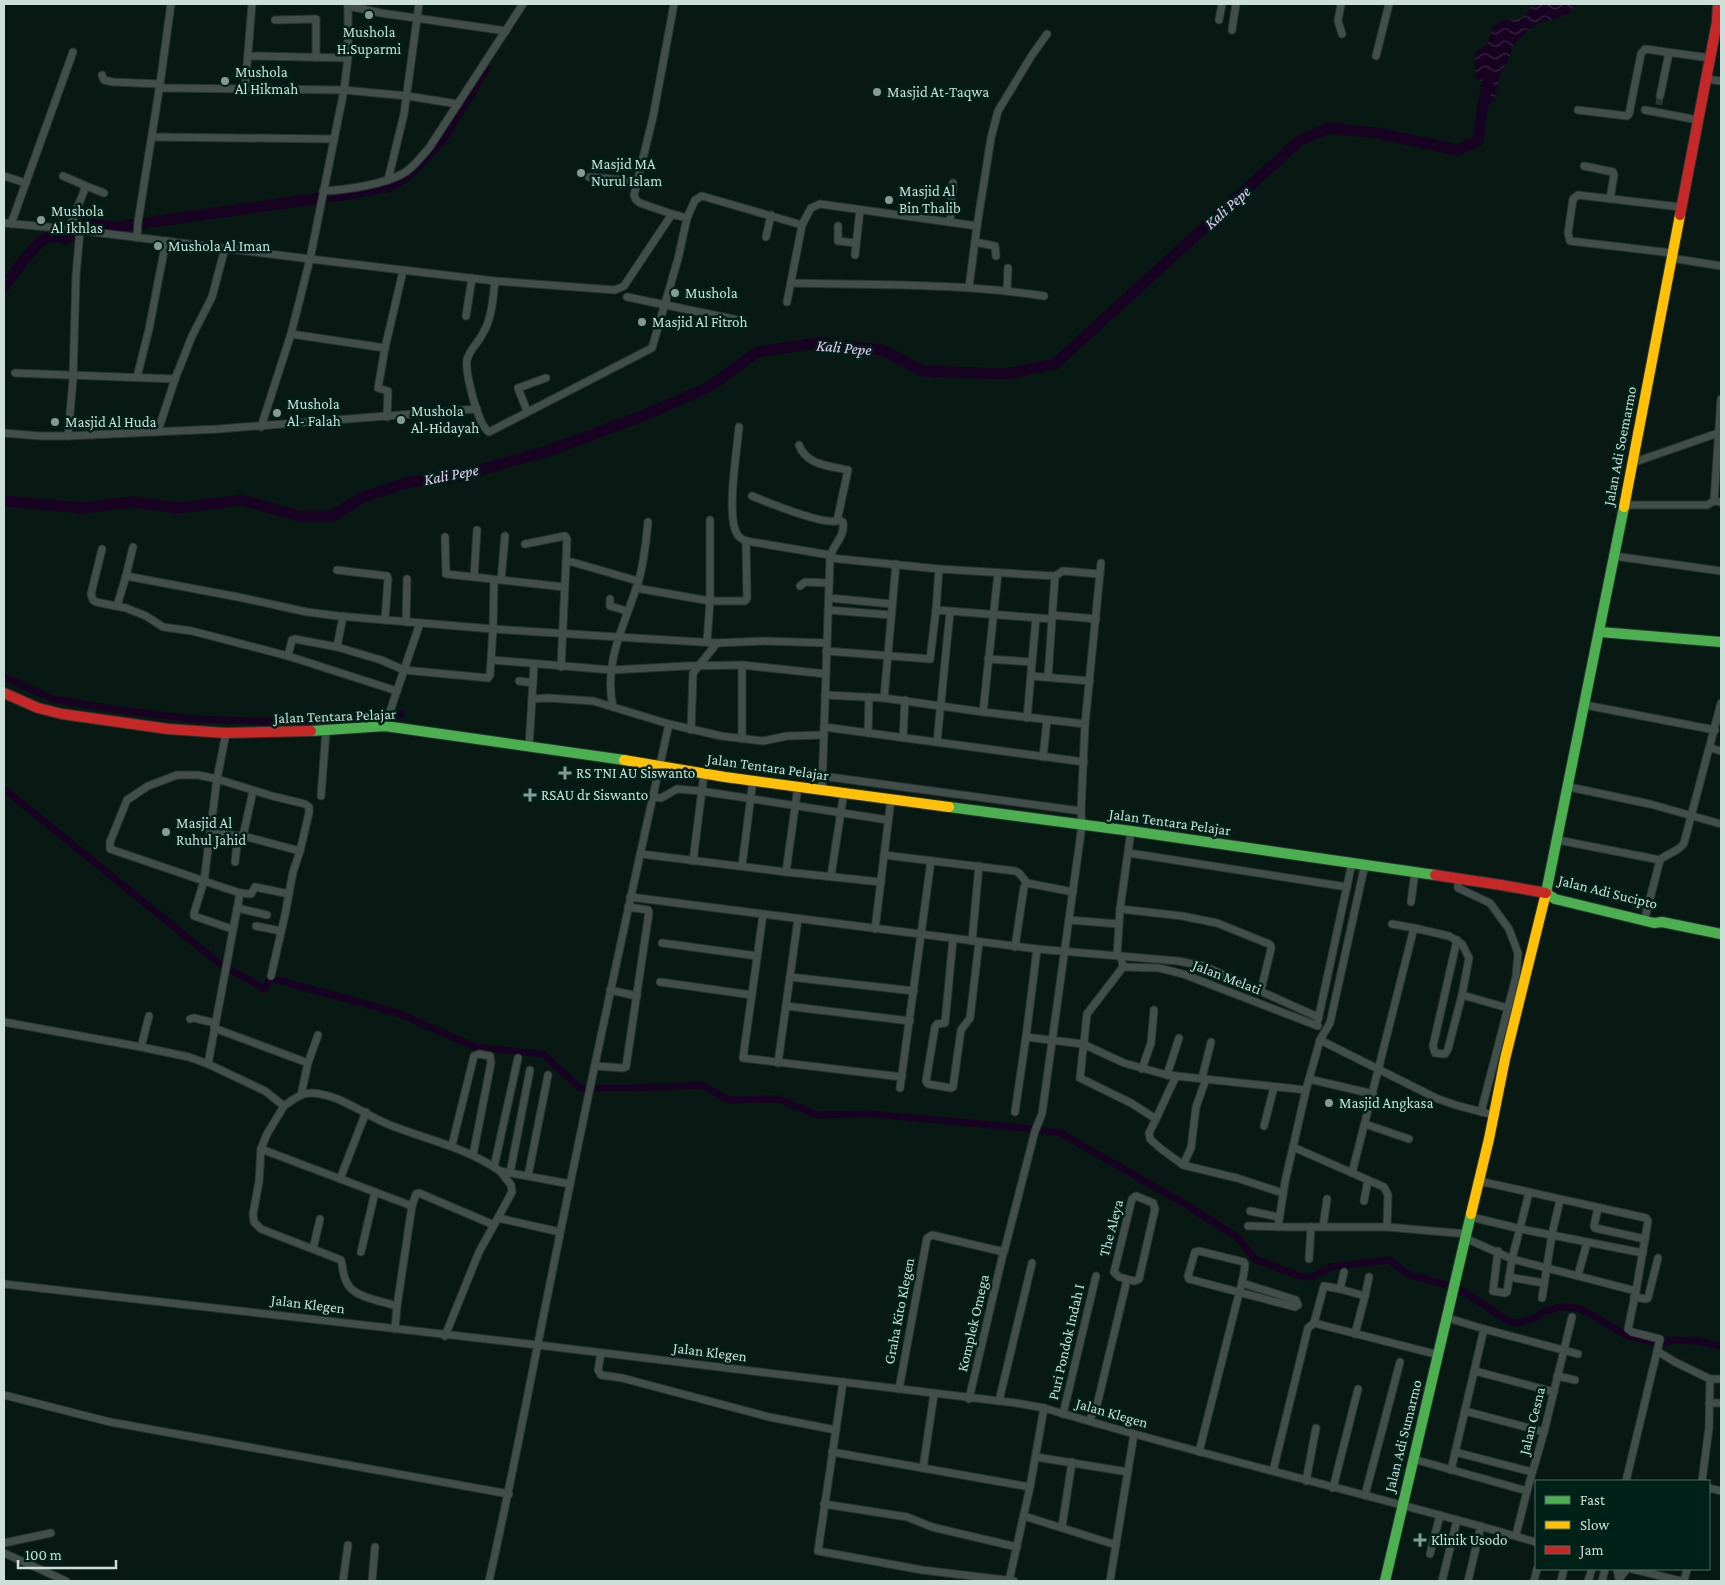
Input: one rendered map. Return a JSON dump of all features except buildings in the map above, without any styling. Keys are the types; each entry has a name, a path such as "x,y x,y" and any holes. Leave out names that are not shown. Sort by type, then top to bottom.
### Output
{"main road":[{"name":"Jalan Adi Soemarmo","path":"1494,1115 1569,787 1719,6"},
{"path":"1600,632 1721,642"},
{"name":"Jalan Tentara Pelajar","path":"4,693 38,708 66,715 132,725 226,733 326,731 386,719 529,746 660,765 704,774 1131,831 1365,864 1501,886"},
{"name":"Jalan Adi Sucipto","path":"1501,886 1546,894 1555,899 1654,923 1662,922 1721,934"},
{"name":"Jalan Adi Sucipto","path":"1546,894 1557,892 1655,916 1662,922"},
{"name":"Jalan Adi Sumarmo","path":"1385,1581 1494,1115"}],"street":[{"path":"137,238 171,4"},
{"path":"245,89 252,4"},
{"path":"388,180 400,136 419,4"},
{"path":"323,194 388,180 410,169 425,153 523,4"},
{"path":"674,4 653,117 634,195 636,200 687,218"},
{"path":"1219,20 1222,4"},
{"path":"1232,30 1236,4"},
{"path":"1341,4 1338,22 1342,34"},
{"path":"1376,56 1390,4"},
{"path":"261,427 291,334 310,259 344,90 348,58 348,5 417,18 506,31"},
{"path":"276,20 316,19 316,57"},
{"path":"969,287 994,124 998,111 1046,34"},
{"path":"1578,110 1626,116 1629,114 1642,51 1710,58"},
{"path":"74,52 26,183 8,223 495,281 620,289 624,286 672,214"},
{"path":"1660,96 1669,53"},
{"path":"248,56 348,58"},
{"path":"102,75 104,80 113,82 160,86 344,90 407,96 458,104"},
{"path":"1706,79 1721,81"},
{"path":"1645,110 1658,109 1698,120"},
{"path":"152,137 334,140"},
{"path":"1584,166 1613,172 1610,199"},
{"path":"4,176 26,183"},
{"path":"63,176 104,193"},
{"path":"589,177 637,181"},
{"path":"950,222 954,183"},
{"path":"68,436 73,374 76,275 74,230 86,186"},
{"path":"1680,207 1578,195 1573,199 1568,233 1570,241 1671,256 1721,266"},
{"path":"495,281 488,322 467,361 469,378 477,409 484,428 489,432 648,351 653,345 687,218 695,200 702,196 802,225"},
{"path":"787,302 802,225 814,205 820,204 977,226"},
{"path":"855,255 860,210"},
{"path":"766,237 771,216"},
{"path":"838,226 838,241 855,243"},
{"path":"137,377 149,329 166,241"},
{"path":"975,242 995,246 996,256"},
{"path":"158,431 175,379 192,336 212,296 225,248"},
{"path":"1006,290 1008,268"},
{"path":"387,417 388,391 379,390 378,388 385,348 403,271"},
{"path":"466,316 472,278"},
{"path":"791,283 969,287 1044,296"},
{"path":"627,297 743,321"},
{"path":"291,334 385,348"},
{"path":"14,373 175,379"},
{"path":"527,411 518,388 546,378"},
{"path":"1624,505 1707,505 1718,502 1721,399"},
{"path":"4,433 68,436 261,427 477,409"},
{"path":"739,427 732,511 736,532 738,536 746,541 827,555 939,569 1055,576 1063,571 1099,574"},
{"path":"1632,463 1720,432"},
{"path":"798,445 801,452 809,460 848,470 838,520"},
{"path":"752,496 830,522 838,520 843,522 840,540 827,555 829,583 822,789"},
{"path":"691,730 693,673 695,666 711,643 710,520"},
{"path":"612,701 611,670 618,637 637,584 648,522"},
{"path":"474,577 477,530"},
{"path":"288,656 292,640 295,639 337,647 381,660 404,670 487,678 490,675 492,660 498,580 505,536"},
{"path":"525,544 565,536 567,539 561,667"},
{"path":"445,537 445,573 564,587"},
{"path":"566,562 572,562 637,584 710,601 747,600 746,541"},
{"path":"117,606 132,547"},
{"path":"102,549 92,590 92,598 96,602 126,608 146,616 163,627 192,631 288,656 397,691"},
{"path":"1614,556 1721,571"},
{"path":"1053,1040 1082,825 1085,724 1101,563"},
{"path":"884,698 896,564"},
{"path":"930,659 939,569"},
{"path":"337,570 387,576 385,620"},
{"path":"983,712 998,573"},
{"path":"126,576 307,612 343,616 494,629 711,643 764,641 944,661"},
{"path":"1048,677 1055,576"},
{"path":"406,622 407,579"},
{"path":"800,586 805,582 829,583"},
{"path":"828,598 892,604"},
{"path":"610,599 610,606 627,611"},
{"path":"828,610 891,615"},
{"path":"936,610 1036,618 1096,619"},
{"path":"937,742 950,612"},
{"path":"337,647 343,616"},
{"path":"1027,718 1036,618"},
{"path":"386,719 420,623"},
{"path":"988,659 1032,662"},
{"path":"492,660 611,670 742,665 826,674"},
{"path":"529,746 534,664"},
{"path":"742,665 742,739"},
{"path":"1031,676 1090,681"},
{"path":"519,682 533,683"},
{"path":"824,694 905,700 1027,718 1085,724"},
{"path":"868,733 869,697"},
{"path":"532,699 612,701 669,724 709,734 742,739 763,741 824,731 868,733 1084,762"},
{"path":"903,738 905,700"},
{"path":"1646,914 1660,860 1682,847 1721,704"},
{"path":"1585,705 1715,730"},
{"path":"1043,757 1047,720"},
{"path":"489,1581 509,1494 610,990 669,724"},
{"path":"321,796 326,731"},
{"path":"226,733 216,779 204,881 194,916 232,929"},
{"path":"1710,748 1721,751"},
{"path":"693,861 704,774"},
{"path":"271,976 289,894 293,872 309,813 308,806 198,775 177,775 148,786 134,794 124,805 109,845 111,850 240,893 251,894 255,887 289,894"},
{"path":"822,776 1081,811"},
{"path":"742,866 753,780"},
{"path":"786,872 798,786"},
{"path":"1569,787 1691,815 1721,824"},
{"path":"653,797 661,798 677,789 702,791 888,820"},
{"path":"235,862 240,836 253,791"},
{"path":"831,876 844,792"},
{"path":"875,930 891,799"},
{"path":"1068,824 1069,810"},
{"path":"1131,831 1119,924 1119,956 1123,967 1087,1014 1079,1077 1111,1092 1156,1119"},
{"path":"210,833 240,836 300,851"},
{"path":"1558,840 1660,860"},
{"path":"1129,852 1347,887"},
{"path":"641,854 881,882"},
{"path":"884,855 1015,871 1027,883 1073,892"},
{"path":"900,1088 932,861"},
{"path":"1352,863 1318,1017 1321,1037 1438,1099 1494,1115"},
{"path":"1278,1227 1278,1217 1306,1090 1321,1037 1330,1023 1365,864"},
{"path":"953,939 945,1023 937,1024 935,1027 926,1081 928,1084 951,1088 953,1087 961,1030 970,1018 979,866"},
{"path":"1411,902 1415,872"},
{"path":"1458,879 1458,888 1490,903 1498,912 1509,929 1516,946 1517,970 1481,1112"},
{"path":"1015,947 1024,887 1027,883"},
{"path":"208,1064 240,893"},
{"path":"630,897 1015,947 1191,963 1204,966 1261,990 1318,1017"},
{"path":"595,1066 623,1068 626,1066 649,912 648,910 628,907"},
{"path":"237,908 267,915"},
{"path":"1120,909 1182,916 1217,923 1268,944 1271,946 1271,949 1261,990"},
{"path":"763,915 743,1057 778,1063 902,1077"},
{"path":"778,1063 798,919"},
{"path":"1069,920 1119,924"},
{"path":"1392,924 1449,936 1456,940 1462,944 1469,961 1448,1049 1445,1054 1438,1054 1435,1053 1433,1046 1456,940"},
{"path":"256,926 281,931"},
{"path":"1352,1173 1414,928"},
{"path":"662,943 757,956"},
{"path":"1015,1112 1037,949"},
{"name":"Jalan Melati","path":"1123,967 1170,970 1318,1026"},
{"path":"790,977 914,991"},
{"path":"660,982 752,995"},
{"path":"610,990 636,996"},
{"path":"1462,995 1508,1008"},
{"path":"786,1006 910,1021"},
{"path":"1142,1069 1151,1043 1154,1010"},
{"path":"141,1047 149,1016"},
{"path":"190,1019 194,1018 308,1063"},
{"path":"4,1022 189,1057 265,1091 284,1106"},
{"path":"300,1095 308,1063 318,1035"},
{"path":"1026,1037 1083,1044 1124,1063 1176,1076 1306,1090"},
{"path":"1167,1074 1179,1038"},
{"name":"Graha Kito Klegen","path":"899,1389 928,1238 932,1235 1004,1252 1036,1128 1042,1114 1053,1040"},
{"path":"1183,1165 1191,1148 1192,1128 1211,1042"},
{"path":"452,1145 474,1056 479,1054 490,1056 492,1063 473,1155"},
{"path":"497,1169 518,1058"},
{"path":"510,1173 530,1070"},
{"path":"528,1176 548,1075"},
{"path":"1176,1076 1149,1133 1150,1139 1183,1165 1237,1178 1283,1193"},
{"path":"1309,1079 1372,1094"},
{"path":"1264,1126 1274,1087"},
{"path":"397,1306 352,1290 345,1281 340,1260 261,1228 254,1222 253,1214 260,1176 261,1149 267,1134 284,1106 300,1095 320,1094 349,1104 388,1124 452,1145 497,1169 570,1184"},
{"path":"340,1179 366,1112"},
{"path":"1365,1124 1409,1138"},
{"path":"1293,1146 1384,1188 1387,1191 1387,1227"},
{"path":"261,1149 412,1206"},
{"path":"445,1336 479,1252 511,1196 511,1185 497,1169"},
{"path":"1364,1201 1368,1180"},
{"path":"1479,1181 1646,1218 1648,1221 1644,1253 1628,1329 1632,1332 1660,1339 1626,1480"},
{"path":"361,1252 375,1192"},
{"path":"395,1329 412,1206 416,1194 420,1192 496,1222 560,1232"},
{"path":"1498,1252 1492,1291 1506,1293 1512,1259 1530,1192"},
{"name":"The Aleya","path":"1136,1196 1153,1203 1155,1209 1139,1279 1136,1281 1127,1280 1115,1275 1114,1269 1132,1199 1136,1196"},
{"path":"1322,1227 1327,1199"},
{"path":"1542,1298 1552,1234 1560,1200"},
{"path":"1598,1208 1595,1228 1645,1239"},
{"path":"1250,1211 1278,1217"},
{"path":"1470,1217 1644,1253"},
{"path":"313,1249 320,1219"},
{"path":"1248,1226 1387,1227 1466,1236 1512,1259 1578,1275 1646,1299 1648,1298 1658,1258"},
{"path":"1308,1259 1311,1227"},
{"path":"1578,1275 1587,1242"},
{"path":"1199,1452 1240,1292 1245,1266 1244,1262 1199,1250 1195,1252 1188,1276 1190,1279 1240,1292 1294,1307 1298,1305 1296,1300 1242,1283"},
{"name":"Komplek Omega","path":"969,1398 1003,1254"},
{"path":"999,1401 1032,1263"},
{"path":"1340,1289 1344,1272"},
{"name":"Puri Pondok Indah I","path":"1063,1414 1096,1276"},
{"path":"1354,1334 1369,1277"},
{"path":"1509,1277 1543,1283"},
{"path":"1089,1421 1097,1405 1127,1280"},
{"name":"Jalan Klegen","path":"4,1284 445,1336 538,1345 1044,1408 1199,1452 1535,1542"},
{"path":"1273,1471 1308,1328 1314,1323 1324,1286 1365,1296"},
{"name":"Jalan Cesna","path":"1517,1531 1544,1432 1572,1317"},
{"path":"1448,1318 1578,1354"},
{"path":"1314,1323 1439,1355"},
{"path":"1451,1470 1484,1329"},
{"path":"1658,1349 1675,1362 1710,1379 1721,1380"},
{"path":"601,1353 598,1370 601,1375 622,1378 769,1417 836,1430"},
{"path":"1365,1495 1400,1362"},
{"path":"1475,1371 1554,1392"},
{"path":"1557,1376 1574,1380"},
{"path":"1702,1480 1709,1428 1710,1379"},
{"path":"843,1382 824,1504 819,1551 922,1570 982,1579 1014,1581"},
{"path":"1333,1488 1358,1390"},
{"path":"4,1394 110,1422 509,1494"},
{"path":"923,1468 934,1394"},
{"path":"1709,1403 1721,1403"},
{"path":"1008,1581 1024,1516 1044,1408"},
{"path":"1465,1411 1544,1432"},
{"path":"1306,1481 1316,1428"},
{"path":"1110,1581 1134,1434"},
{"path":"832,1452 1030,1487"},
{"path":"1455,1452 1532,1472"},
{"path":"1036,1457 1128,1472"},
{"path":"1413,1459 1527,1491"},
{"path":"1062,1527 1072,1462"},
{"path":"824,1504 907,1517 932,1527 1017,1547"},
{"path":"1430,1554 1440,1515"},
{"path":"1024,1516 1116,1545"},
{"path":"1442,1581 1457,1520"},
{"path":"1468,1581 1481,1526"},
{"path":"4,1542 51,1533"},
{"path":"344,1581 348,1545"},
{"path":"372,1581 375,1547"},
{"path":"4,1554 66,1581"},
{"path":"1635,1570 1662,1579 1682,1581"}],"water":[{"path":"1533,4 1578,4 1565,16 1538,23 1512,47 1509,59 1500,74 1495,98 1489,104 1486,90 1480,80 1475,79 1475,52 1486,44 1495,25 1505,20 1517,20"}],"waterway":[{"path":"4,287 42,240 53,236 67,239 74,234 78,223 116,227 348,194 391,186 408,175 442,139 485,68"},
{"name":"Kali Pepe","path":"4,501 83,508 131,502 178,508 242,500 299,516 333,516 361,498 409,482 450,478 548,451 645,415 709,387 757,352 817,343 882,350 923,371 1006,374 1055,364 1300,140 1329,128 1377,133 1457,150 1478,141 1489,75"},
{"path":"4,677 53,699 119,710 193,719 290,722 401,714"},
{"path":"4,789 220,964 265,989 270,978 398,1013 475,1047 543,1054 580,1088 702,1085 728,1100 779,1099 817,1115 871,1114 1060,1133 1185,1204 1237,1237 1255,1259 1299,1276 1312,1277 1330,1267 1389,1260 1409,1275 1448,1285 1468,1294 1509,1322 1519,1323 1534,1318 1545,1311 1561,1307 1578,1308 1626,1335 1656,1343 1676,1340 1697,1341 1721,1346"}],"tunnel":[{"path":"1659,105 1660,96"}],"traffic: fast":[{"path":"1546,893 1624,507"},
{"path":"1600,632 1721,642"},
{"path":"311,731 385,726 624,760"},
{"path":"949,807 1435,875"},
{"path":"1546,893 1555,899 1654,923 1662,922 1721,934"},
{"path":"1385,1581 1471,1214"}],"traffic: slow":[{"path":"1624,507 1680,215"},
{"path":"624,760 725,777 949,807"},
{"path":"1471,1214 1489,1139 1505,1059 1546,893"}],"traffic: jam":[{"path":"1680,215 1717,22 1718,4"},
{"path":"4,693 38,708 62,714 168,729 226,733 311,731"},
{"path":"1435,875 1501,885"},
{"path":"1501,885 1546,893"}],"place":[{"name":"Mushola H.Suparmi","path":"369,15"},
{"name":"Mushola Al Hikmah","path":"225,81"},
{"name":"Masjid At-Taqwa","path":"877,92"},
{"name":"Masjid MA Nurul Islam","path":"581,173"},
{"name":"Masjid Al Bin Thalib","path":"889,200"},
{"name":"Mushola Al Ikhlas","path":"41,220"},
{"name":"Mushola Al Iman","path":"158,246"},
{"name":"Mushola","path":"675,293"},
{"name":"Masjid Al Fitroh","path":"642,322"},
{"name":"Mushola Al- Falah","path":"277,413"},
{"name":"Mushola Al-Hidayah","path":"401,420"},
{"name":"Masjid Al Huda","path":"55,422"},
{"name":"RS TNI AU Siswanto","path":"565,773"},
{"name":"RSAU dr Siswanto","path":"530,795"},
{"name":"Masjid Al Ruhul Jahid","path":"166,832"},
{"name":"Masjid Angkasa","path":"1329,1103"},
{"name":"Klinik Usodo","path":"1420,1540"}]}
